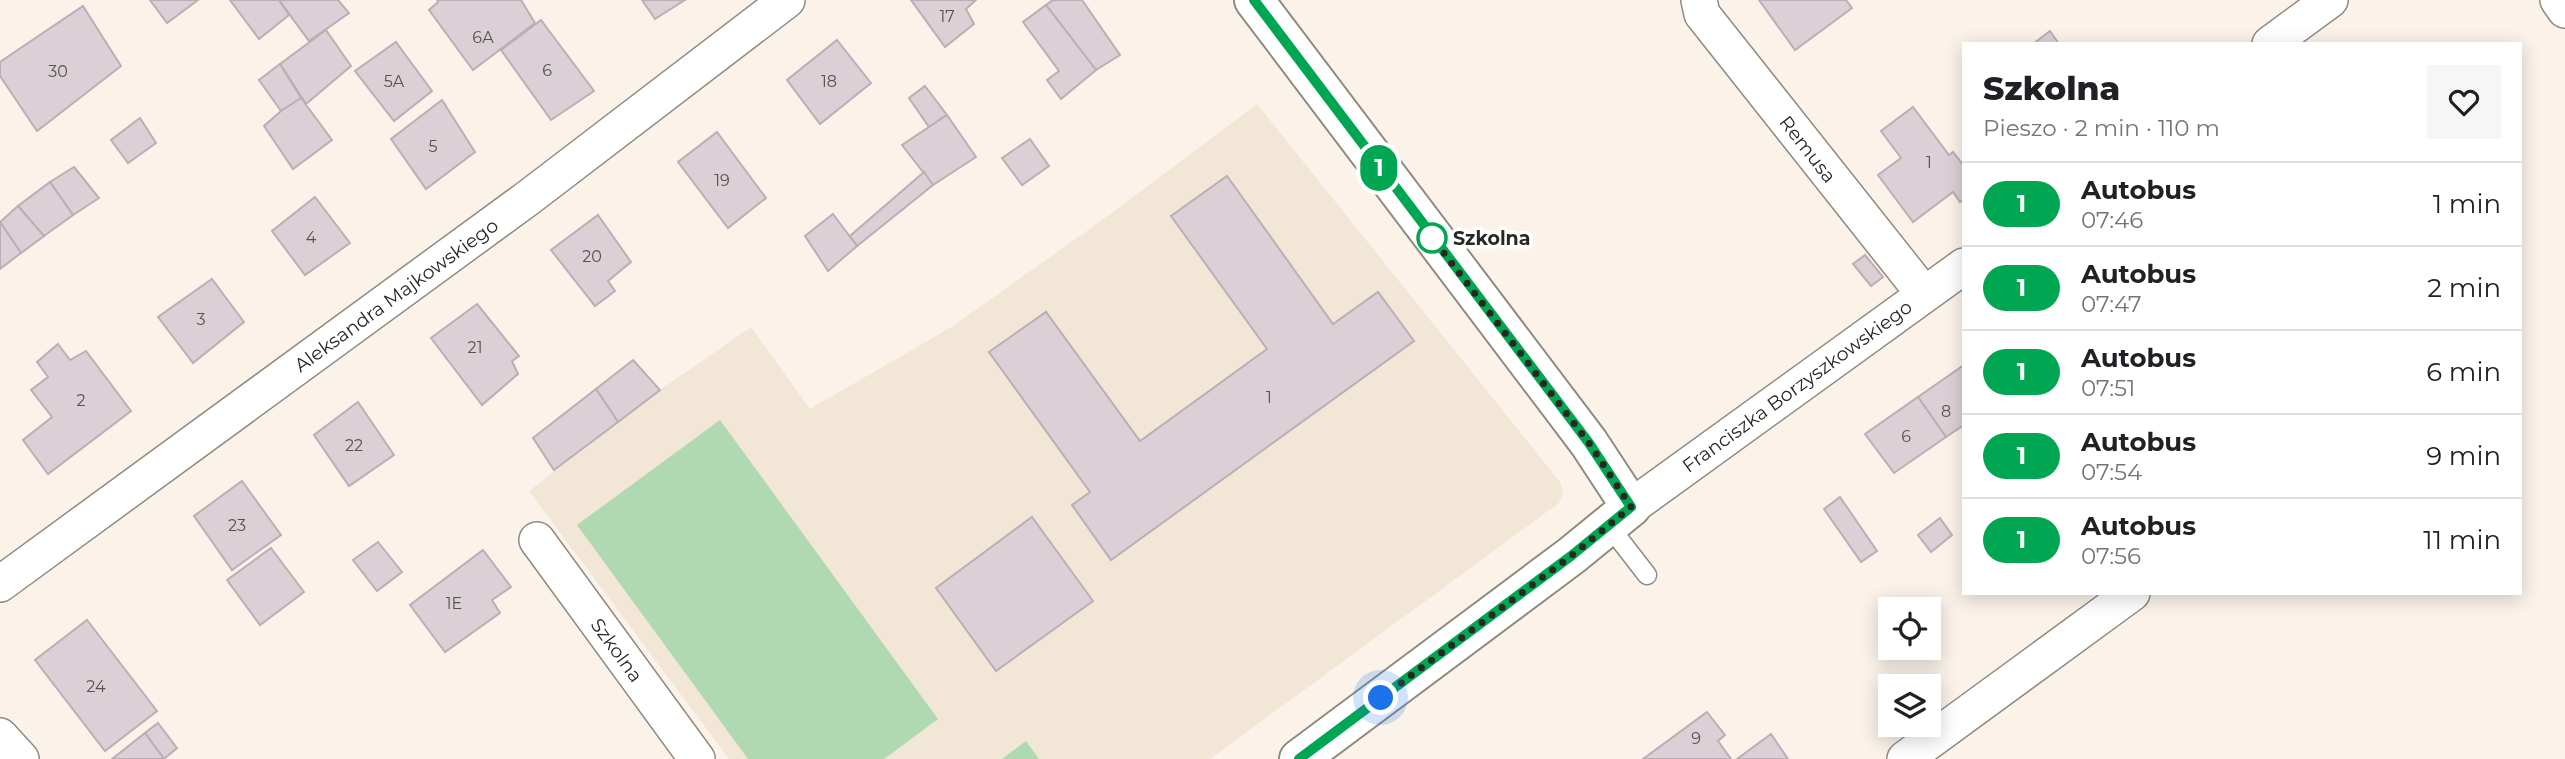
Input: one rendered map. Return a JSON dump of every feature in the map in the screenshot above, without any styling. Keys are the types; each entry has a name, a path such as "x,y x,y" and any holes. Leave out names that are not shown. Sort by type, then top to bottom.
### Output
{"street":[{"name":"Aleksandra Majkowskiego","path":"0,584 528,198 787,0"},
{"path":"1254,0 1589,443 1620,516 1315,754"},
{"name":"Remusa","path":"1699,0 1702,14 1924,295"},
{"path":"2273,42 2330,0"},
{"path":"2558,0 2565,10"},
{"name":"Franciszka Borzyszkowskiego","path":"1620,516 1962,266"},
{"name":"Szkolna","path":"537,541 697,759"},
{"path":"1905,759 2129,595"},
{"path":"0,736 21,759"}],"lane":[{"path":"1620,516 1647,575"}],"shaded area":[{"path":"1257,104 1560,482 1563,492 1559,503 1210,759 729,759 529,491 660,390 751,327 810,409 953,326 1094,226"}],"green space":[{"path":"720,420 938,719 884,759 748,759 577,525"},
{"path":"1026,741 1039,759 1002,759"}],"building":[{"path":"150,0 198,0 167,23"},
{"path":"230,0 279,0 289,15 259,39"},
{"path":"279,0 338,0 349,13 309,41"},
{"path":"437,0 521,0 535,23 473,70 429,10"},
{"path":"642,0 685,0 655,19"},
{"path":"911,0 976,0 966,9 974,24 945,47"},
{"path":"1053,0 1082,0 1120,55 1096,70 1046,5"},
{"path":"1759,0 1846,0 1852,8 1795,50"},
{"path":"1046,5 1096,70 1061,99 1047,80 1059,71 1023,22"},
{"path":"83,6 121,66 37,131 0,76 0,62"},
{"path":"541,20 594,91 551,120 501,50"},
{"path":"326,30 351,66 306,104 280,64"},
{"path":"2050,31 2058,42 2036,42"},
{"path":"837,40 871,83 820,124 787,80"},
{"path":"396,42 432,91 394,121 355,71"},
{"path":"280,64 301,98 281,111 259,80"},
{"path":"925,86 947,115 929,127 909,98"},
{"path":"301,98 332,140 293,169 264,126"},
{"path":"442,100 475,152 426,189 391,139"},
{"path":"1913,107 1949,155 1953,152 1962,163 1962,200 1960,202 1953,192 1913,222 1878,175 1901,158 1881,131"},
{"path":"947,115 976,157 933,185 902,145"},
{"path":"140,118 156,143 128,163 111,140"},
{"path":"717,132 766,198 728,228 678,162"},
{"path":"1030,139 1049,166 1022,185 1002,158"},
{"path":"74,167 99,198 73,215 50,182"},
{"path":"924,172 933,185 857,246 850,236"},
{"path":"1227,176 1333,324 1378,292 1414,341 1111,560 1072,505 1090,492 989,352 1046,312 1140,441 1267,349 1171,216"},
{"path":"50,182 73,215 44,236 18,206"},
{"path":"315,197 350,243 305,275 272,231"},
{"path":"18,206 44,236 21,253 0,222"},
{"path":"833,214 857,246 828,271 805,236"},
{"path":"598,215 631,262 608,281 615,291 595,306 551,250"},
{"path":"0,222 21,253 0,269"},
{"path":"1865,255 1883,277 1871,286 1853,264"},
{"path":"212,279 244,322 193,363 158,317"},
{"path":"477,304 519,356 512,361 518,374 482,405 431,338"},
{"path":"58,344 70,360 86,351 131,411 48,474 23,440 52,417 31,390 48,377 37,362"},
{"path":"633,360 660,390 618,422 596,389"},
{"path":"1962,366 1962,426 1946,437 1918,397"},
{"path":"596,389 618,422 554,470 533,438"},
{"path":"1918,397 1946,437 1894,473 1865,434"},
{"path":"358,402 394,455 349,486 314,435"},
{"path":"242,481 281,535 232,570 194,516"},
{"path":"1840,497 1877,551 1861,562 1824,509"},
{"path":"1032,517 1093,601 996,671 936,588"},
{"path":"1940,518 1952,535 1931,552 1918,535"},
{"path":"378,542 402,572 377,591 353,560"},
{"path":"271,548 304,592 260,625 227,580"},
{"path":"483,550 511,587 492,600 500,613 445,652 410,605"},
{"path":"87,620 157,711 105,751 35,660"},
{"path":"1707,712 1725,735 1718,741 1731,759 1643,759"},
{"path":"158,723 177,748 164,759 145,733"},
{"path":"145,733 164,759 112,759"},
{"path":"1771,734 1788,759 1737,759"}],"bus line":[{"name":"1","path":"1254,0 1589,443 1631,507 1571,556 1299,759"}],"place":[{"name":"Szkolna","path":"1432,238"}],"route":[{"path":"1381,698 1571,556 1631,507 1589,443 1431,236 1432,238"}]}
